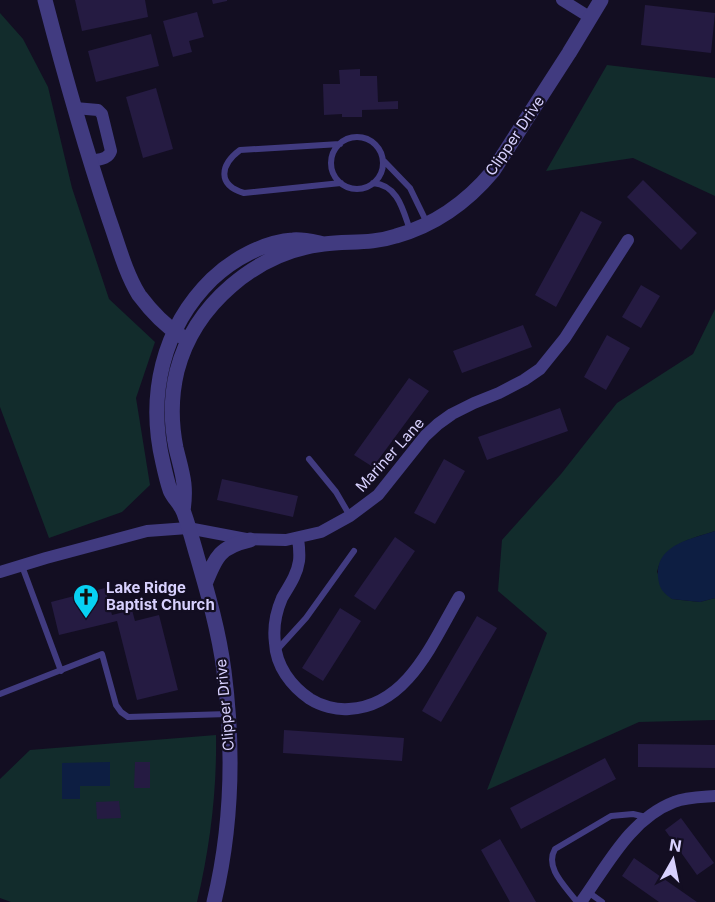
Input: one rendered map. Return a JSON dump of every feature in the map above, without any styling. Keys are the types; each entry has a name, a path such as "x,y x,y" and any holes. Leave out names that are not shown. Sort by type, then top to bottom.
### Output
{"street":[{"path":"45,0 90,160 129,274 139,294 152,311 174,332 188,341"},
{"path":"561,0 591,18"},
{"name":"Clipper Drive","path":"214,902 228,812 230,760 228,714 220,648 205,584 183,511 169,488 159,445 156,420 159,376 174,332 198,294 216,276 234,262 255,251 283,241 296,240 324,244 374,242 427,224 463,202 493,171 601,0"},
{"path":"75,108 98,110 102,114 111,151 106,158 90,160"},
{"name":"Mariner Lane","path":"0,572 147,531 188,528 264,541 298,538 321,532 350,516 378,495 425,436 438,424 452,414 499,393 540,369 565,338 628,240"},
{"name":"Clipper Drive","path":"183,511 186,486 175,441 172,413 175,383 188,341 213,303 253,270 291,253 324,244"},
{"path":"298,538 299,562 277,614 276,651 288,679 300,692 313,701 345,710 360,709 389,697 411,675 459,597"},
{"path":"205,584 212,565 221,552 230,545 250,540"},
{"path":"582,899 632,830 646,817 676,800 713,799"}],"lane":[{"path":"354,137 371,141 378,147 382,159 381,173 373,183 361,188 353,188 341,183 244,193 226,183 224,174 225,165 231,156 240,150 339,144 354,137"},
{"path":"339,144 334,150 332,166 334,174 341,183"},
{"path":"382,159 410,188 427,224"},
{"path":"373,183 384,185 394,193 402,206 410,231"},
{"path":"159,445 175,441"},
{"path":"309,459 336,492 350,516"},
{"path":"276,651 306,618 354,551"},
{"path":"22,565 61,670"},
{"path":"0,694 102,654 116,705 128,717 228,714"},
{"path":"602,902 582,899 552,869 550,862 555,849 611,816 633,814 646,817"}],"green space":[{"path":"0,13 23,39 48,87 72,188 109,299 155,342 136,398 150,485 122,512 49,538 0,407"},
{"path":"607,65 715,78 715,196 633,158 546,171"},
{"path":"715,309 715,531 679,544 665,555 657,572 672,599 700,602 715,598 715,720 639,722 487,790 547,633 498,591 502,540 561,474 617,403 693,354"},
{"path":"216,735 212,819 197,902 11,902 0,898 0,779 30,750"}],"water":[{"path":"715,531 715,598 700,602 672,599 666,595 658,577 662,557 686,540"},
{"path":"110,762 110,786 80,786 80,799 62,799 62,763"}],"building":[{"path":"75,0 145,0 148,17 82,31"},
{"path":"212,0 227,0 227,1 213,4"},
{"path":"645,5 715,13 711,53 641,45"},
{"path":"197,12 204,37 189,41 192,52 173,57 163,21"},
{"path":"151,34 159,66 96,82 88,51"},
{"path":"360,69 360,76 377,76 378,102 398,101 398,109 362,110 362,117 342,117 342,114 324,115 323,84 340,84 339,70"},
{"path":"156,88 173,149 143,158 126,97"},
{"path":"643,180 697,233 681,250 627,197"},
{"path":"581,211 602,222 556,307 535,295"},
{"path":"641,285 660,296 641,328 622,317"},
{"path":"523,325 532,347 462,373 453,351"},
{"path":"607,335 630,348 606,390 584,377"},
{"path":"409,378 429,391 373,467 354,455"},
{"path":"560,408 568,431 487,460 478,437"},
{"path":"444,459 465,471 435,524 414,513"},
{"path":"222,479 298,496 293,517 217,500"},
{"path":"395,537 415,551 375,610 354,596"},
{"path":"105,588 112,615 132,610 135,621 159,615 178,690 137,700 117,621 59,635 51,602"},
{"path":"340,608 361,621 323,681 302,668"},
{"path":"477,616 497,628 441,722 422,711"},
{"path":"284,730 404,738 402,761 283,753"},
{"path":"638,744 715,745 715,768 638,767"},
{"path":"605,758 616,779 521,829 510,808"},
{"path":"135,762 150,762 150,788 134,788"},
{"path":"119,801 121,818 97,819 96,802"},
{"path":"681,818 714,863 697,875 665,830"},
{"path":"500,839 536,902 510,902 481,850"},
{"path":"634,858 697,902 659,902 622,876"}],"place":[{"name":"Lake Ridge Baptist Church","path":"86,620"}]}
